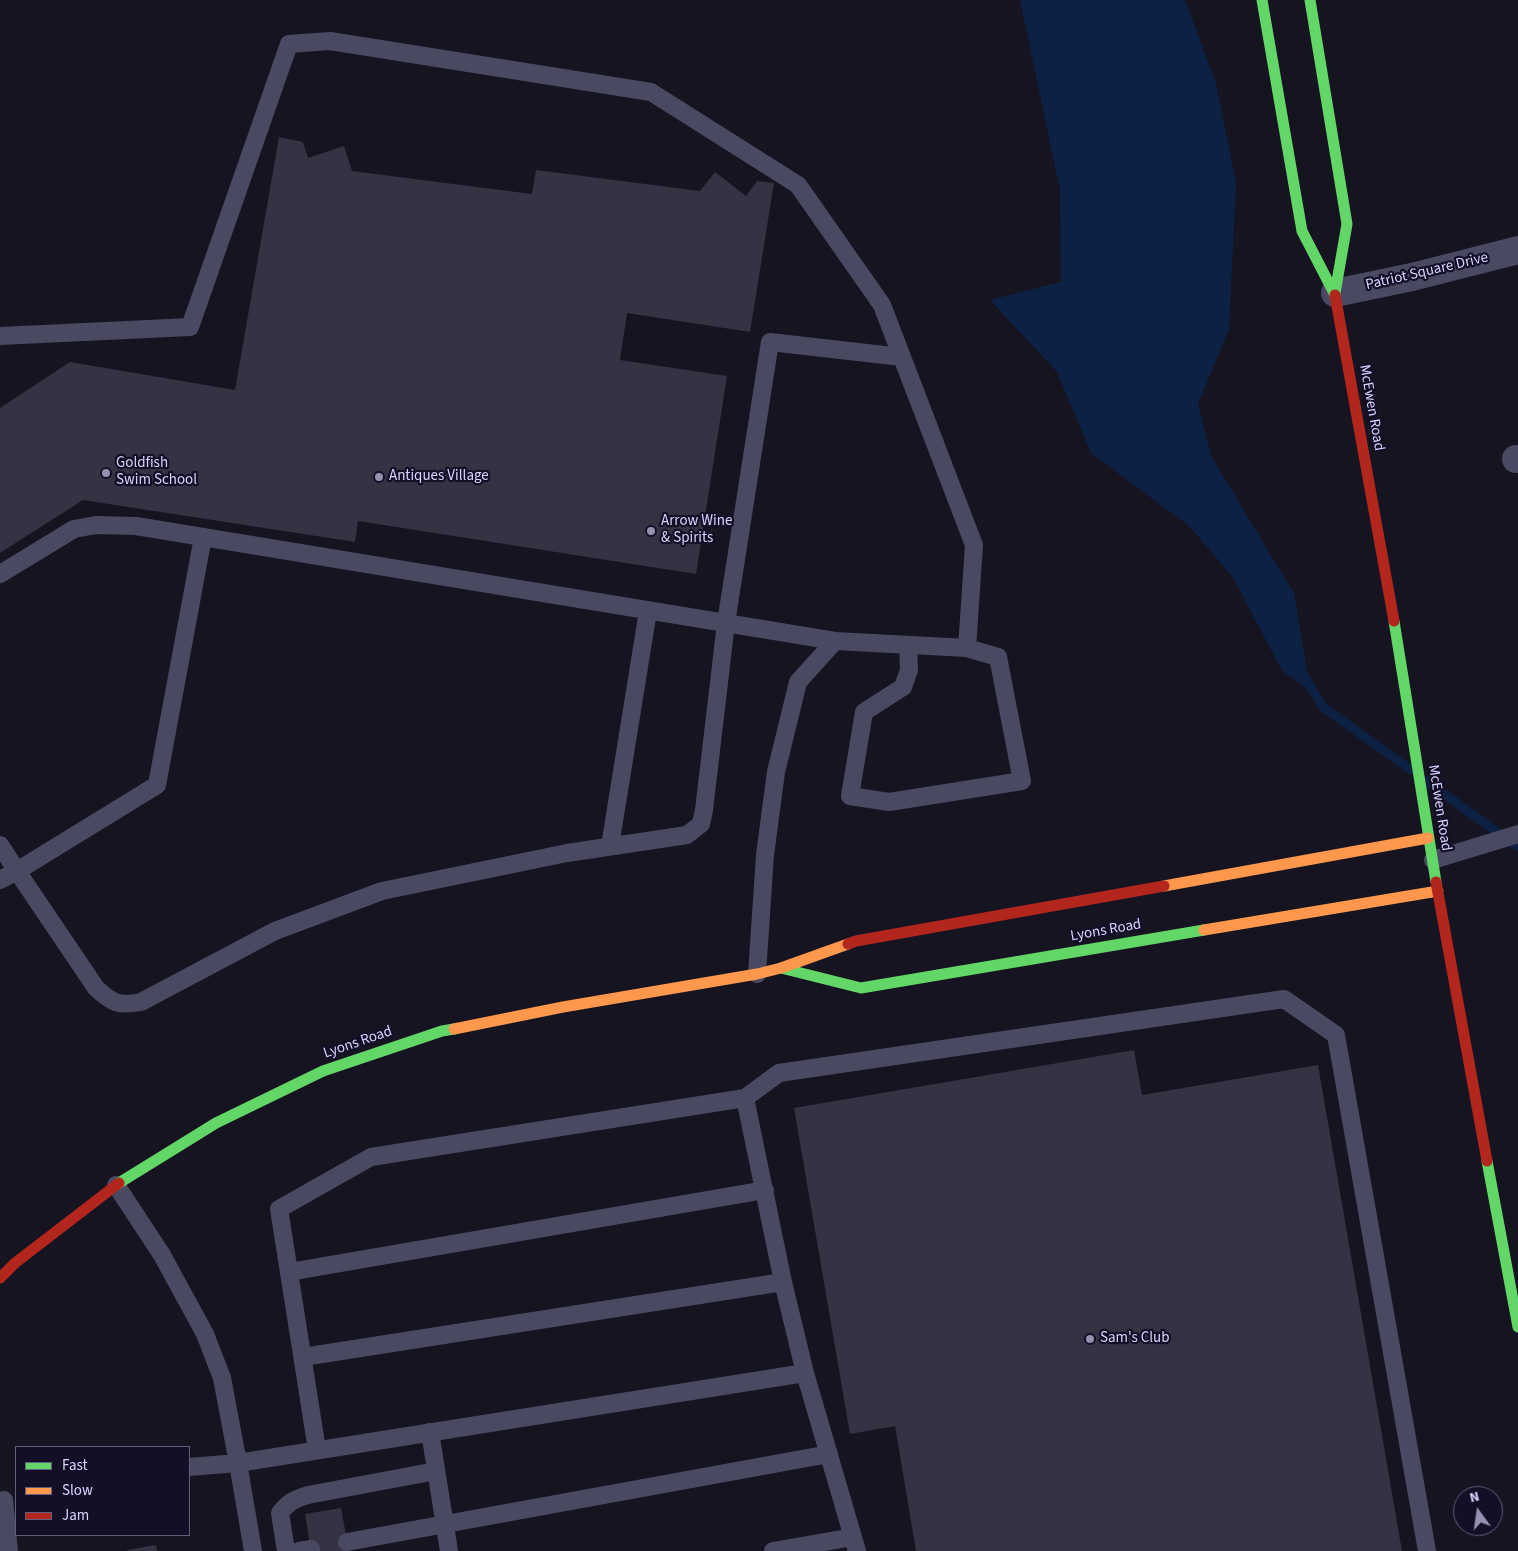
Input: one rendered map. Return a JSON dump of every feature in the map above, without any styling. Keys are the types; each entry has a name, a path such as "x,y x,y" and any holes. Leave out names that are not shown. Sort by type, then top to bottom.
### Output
{"street":[{"name":"McEwen Road","path":"1262,0 1302,231 1336,293 1395,626 1428,838 1512,1262 1518,1327"},
{"name":"McEwen Road","path":"1310,0 1347,224 1336,293"},
{"name":"Patriot Square Drive","path":"1336,293 1412,277 1518,250"},
{"name":"Lyons Road","path":"0,1278 15,1263 116,1185 216,1122 323,1071 442,1031 563,1007 757,974 781,968 856,940 1428,838"},
{"name":"Lyons Road","path":"781,968 861,988 1438,891"}],"lane":[{"path":"0,336 190,327 290,44 330,41 651,92 798,185 882,306 974,545 967,648"},
{"path":"0,845 96,988 109,1001 126,1005 142,1002 275,931 382,891 567,853 687,834 701,824 704,810 726,623 770,342 902,357"},
{"path":"0,574 74,529 96,525 136,526 835,641 967,648 998,657 1022,780 889,802 850,796 864,712 903,687 909,670 908,645"},
{"path":"0,880 157,785 203,537"},
{"path":"610,846 648,610"},
{"path":"757,974 765,855 776,772 798,682 835,641"},
{"path":"1432,860 1518,834"},
{"path":"317,1450 279,1209 370,1157 745,1098 779,1073 1284,999 1336,1035 1427,1551"},
{"path":"745,1098 805,1372 855,1544 773,1551"},
{"path":"116,1185 162,1255 205,1334 222,1378 253,1551"},
{"path":"289,1272 765,1190"},
{"path":"303,1357 784,1282"},
{"path":"190,1467 238,1463 805,1372"},
{"path":"430,1432 449,1551"},
{"path":"347,1542 829,1454"},
{"path":"286,1551 280,1513 294,1499 436,1471"},
{"path":"7,1499 9,1551"}],"water":[{"path":"1020,0 1185,0 1215,80 1236,182 1229,329 1198,404 1212,458 1294,593 1310,690 1282,671 1233,577 1189,526 1091,453 1057,372 990,300 1061,282 1060,190"}],"building":[{"path":"279,137 303,142 308,158 344,146 352,171 532,194 536,170 700,191 715,172 746,196 757,181 774,183 750,332 627,313 620,360 727,376 696,574 358,521 355,542 83,500 0,553 0,408 70,362 235,390"},
{"path":"1134,1050 1142,1095 1318,1065 1402,1551 916,1551 895,1426 850,1434 794,1108"},
{"path":"341,1508 349,1551 311,1551 305,1514"},
{"path":"156,1545 157,1551 127,1550"}],"waterway":[{"path":"1303,674 1323,707 1411,770"},
{"path":"1426,781 1518,847"}],"traffic: fast":[{"path":"1262,0 1302,231 1335,295"},
{"path":"1310,0 1347,224 1335,293"},
{"path":"1394,621 1436,882"},
{"path":"781,968 861,988 1204,930"},
{"path":"119,1183 216,1123 323,1071 442,1031 454,1029"},
{"path":"1487,1161 1518,1327"}],"traffic: slow":[{"path":"1164,886 1428,838"},
{"path":"1204,930 1438,891"},
{"path":"454,1029 563,1007 757,974 781,968 848,944"}],"traffic: jam":[{"path":"1335,295 1394,621"},
{"path":"1436,882 1487,1161"},
{"path":"848,944 856,941 1164,886"},
{"path":"0,1278 15,1263 119,1183"}],"place":[{"name":"Goldfish Swim School","path":"106,473"},
{"name":"Antiques Village","path":"379,477"},
{"name":"Arrow Wine & Spirits","path":"651,531"},
{"name":"Sam's Club","path":"1090,1339"}]}
